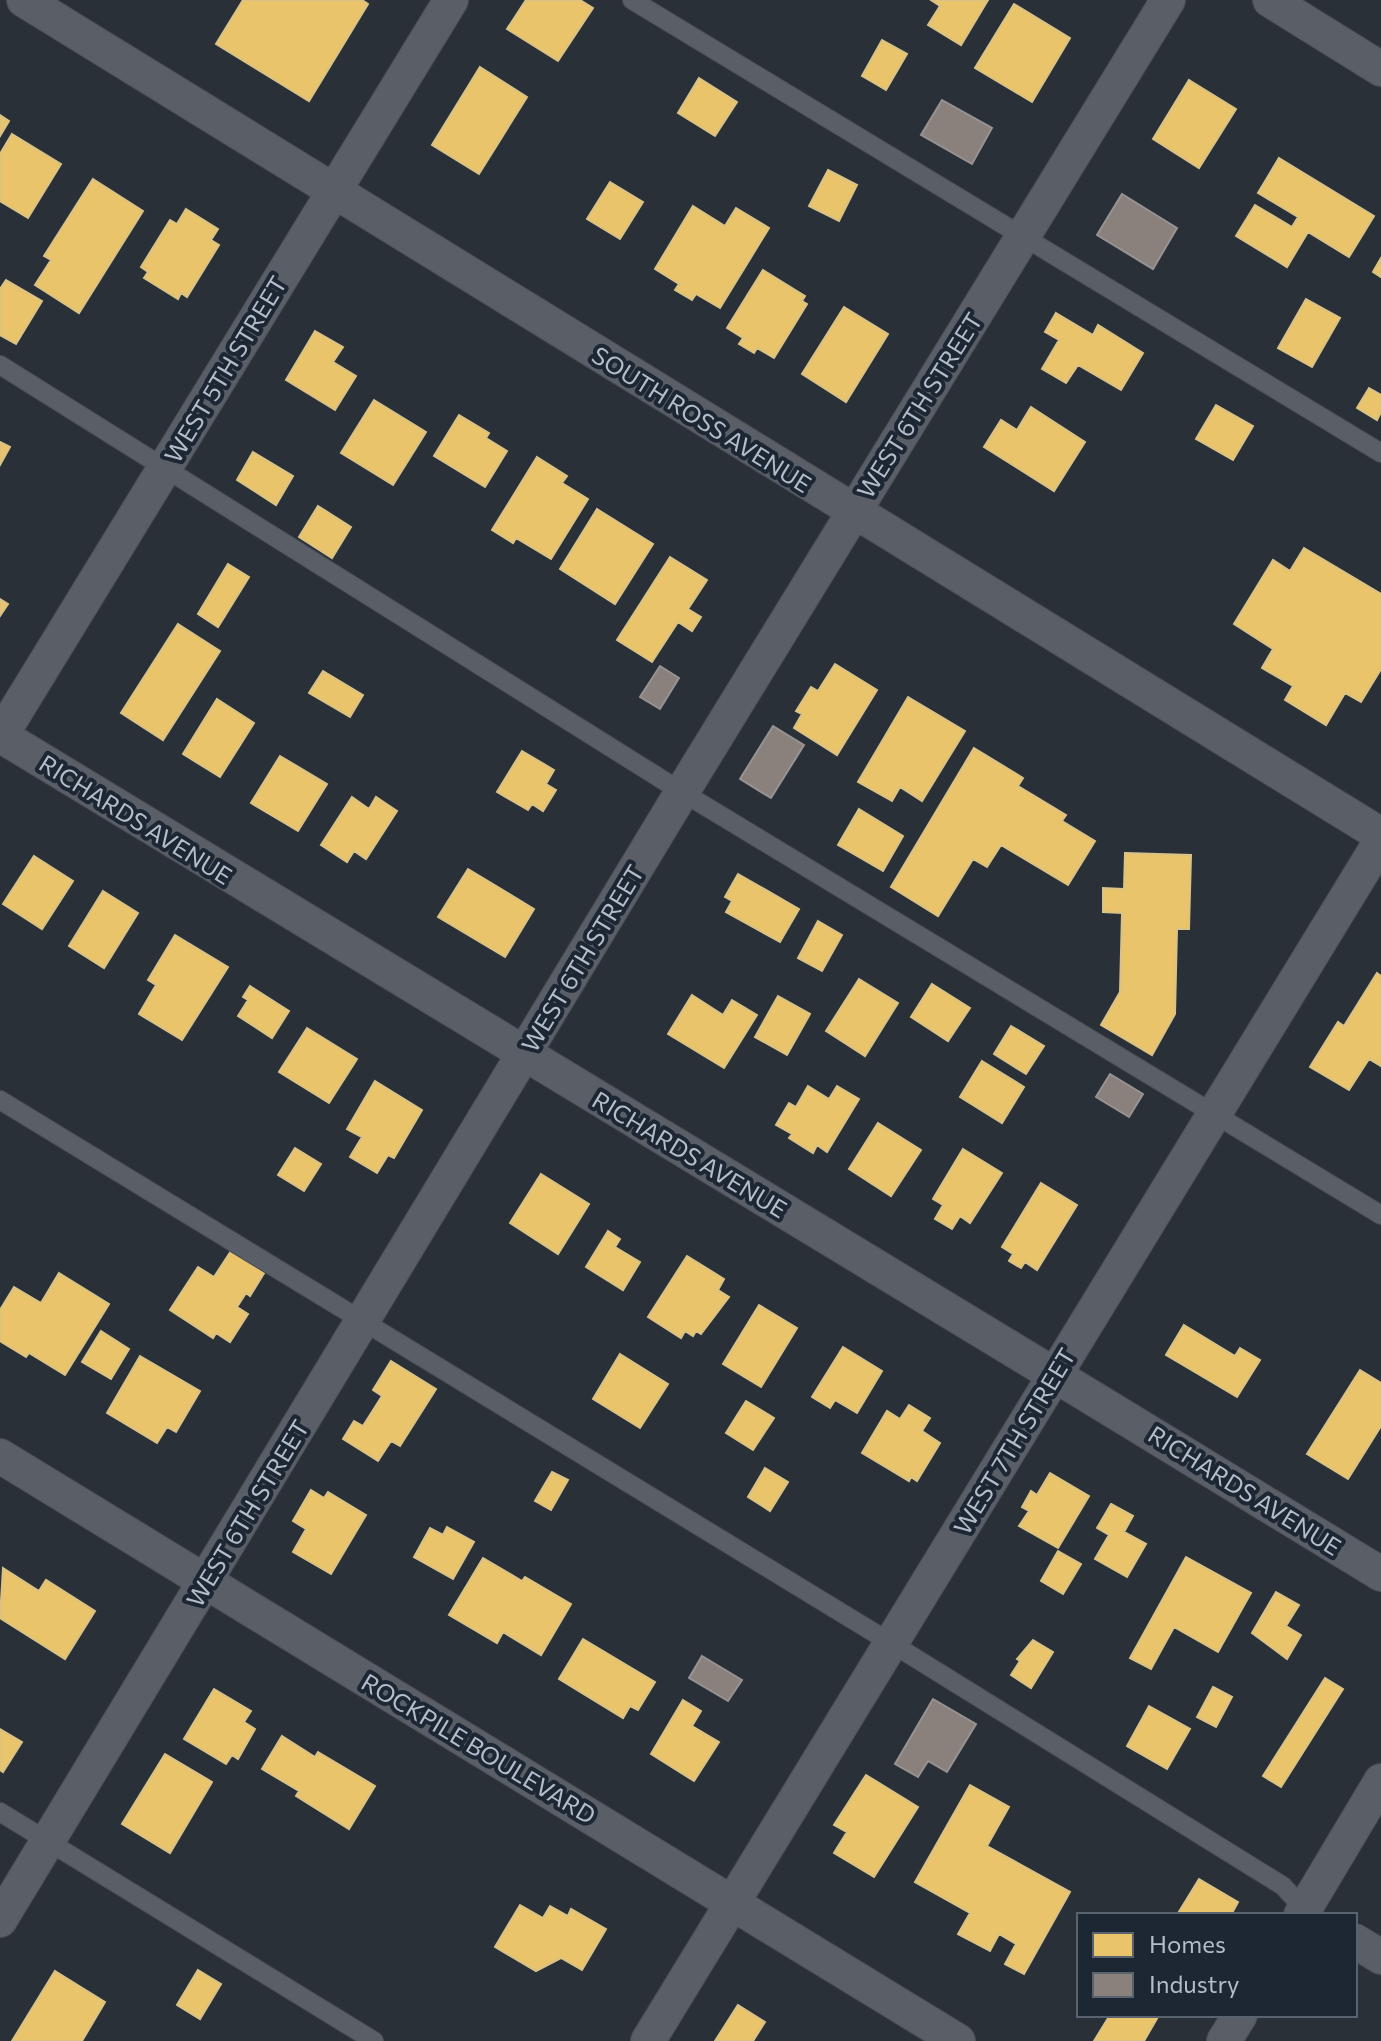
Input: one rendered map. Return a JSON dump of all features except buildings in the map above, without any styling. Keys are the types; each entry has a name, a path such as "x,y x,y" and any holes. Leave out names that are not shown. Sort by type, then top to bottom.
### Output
{"street":[{"name":"SOUTH ROSS AVENUE","path":"24,0 1381,838"},
{"name":"WEST 5TH STREET","path":"0,736 451,0"},
{"name":"WEST 6TH STREET","path":"0,1920 682,792 1168,0"},
{"path":"1270,0 1381,69"},
{"name":"RICHARDS AVENUE","path":"0,736 1381,1574"},
{"name":"WEST 7TH STREET","path":"648,2041 1381,838"},
{"name":"ROCKPILE BOULEVARD","path":"0,1456 958,2041"},
{"path":"1306,1913 1381,1781"},
{"path":"1357,1942 1381,1957"},
{"path":"1224,2041 1239,2017"}],"lane":[{"path":"632,0 1022,239 1381,453"},
{"path":"0,365 166,466 682,792 1381,1215"},
{"path":"0,1100 891,1643 1283,1886 1306,1913"},
{"path":"0,1812 374,2041"}]}
